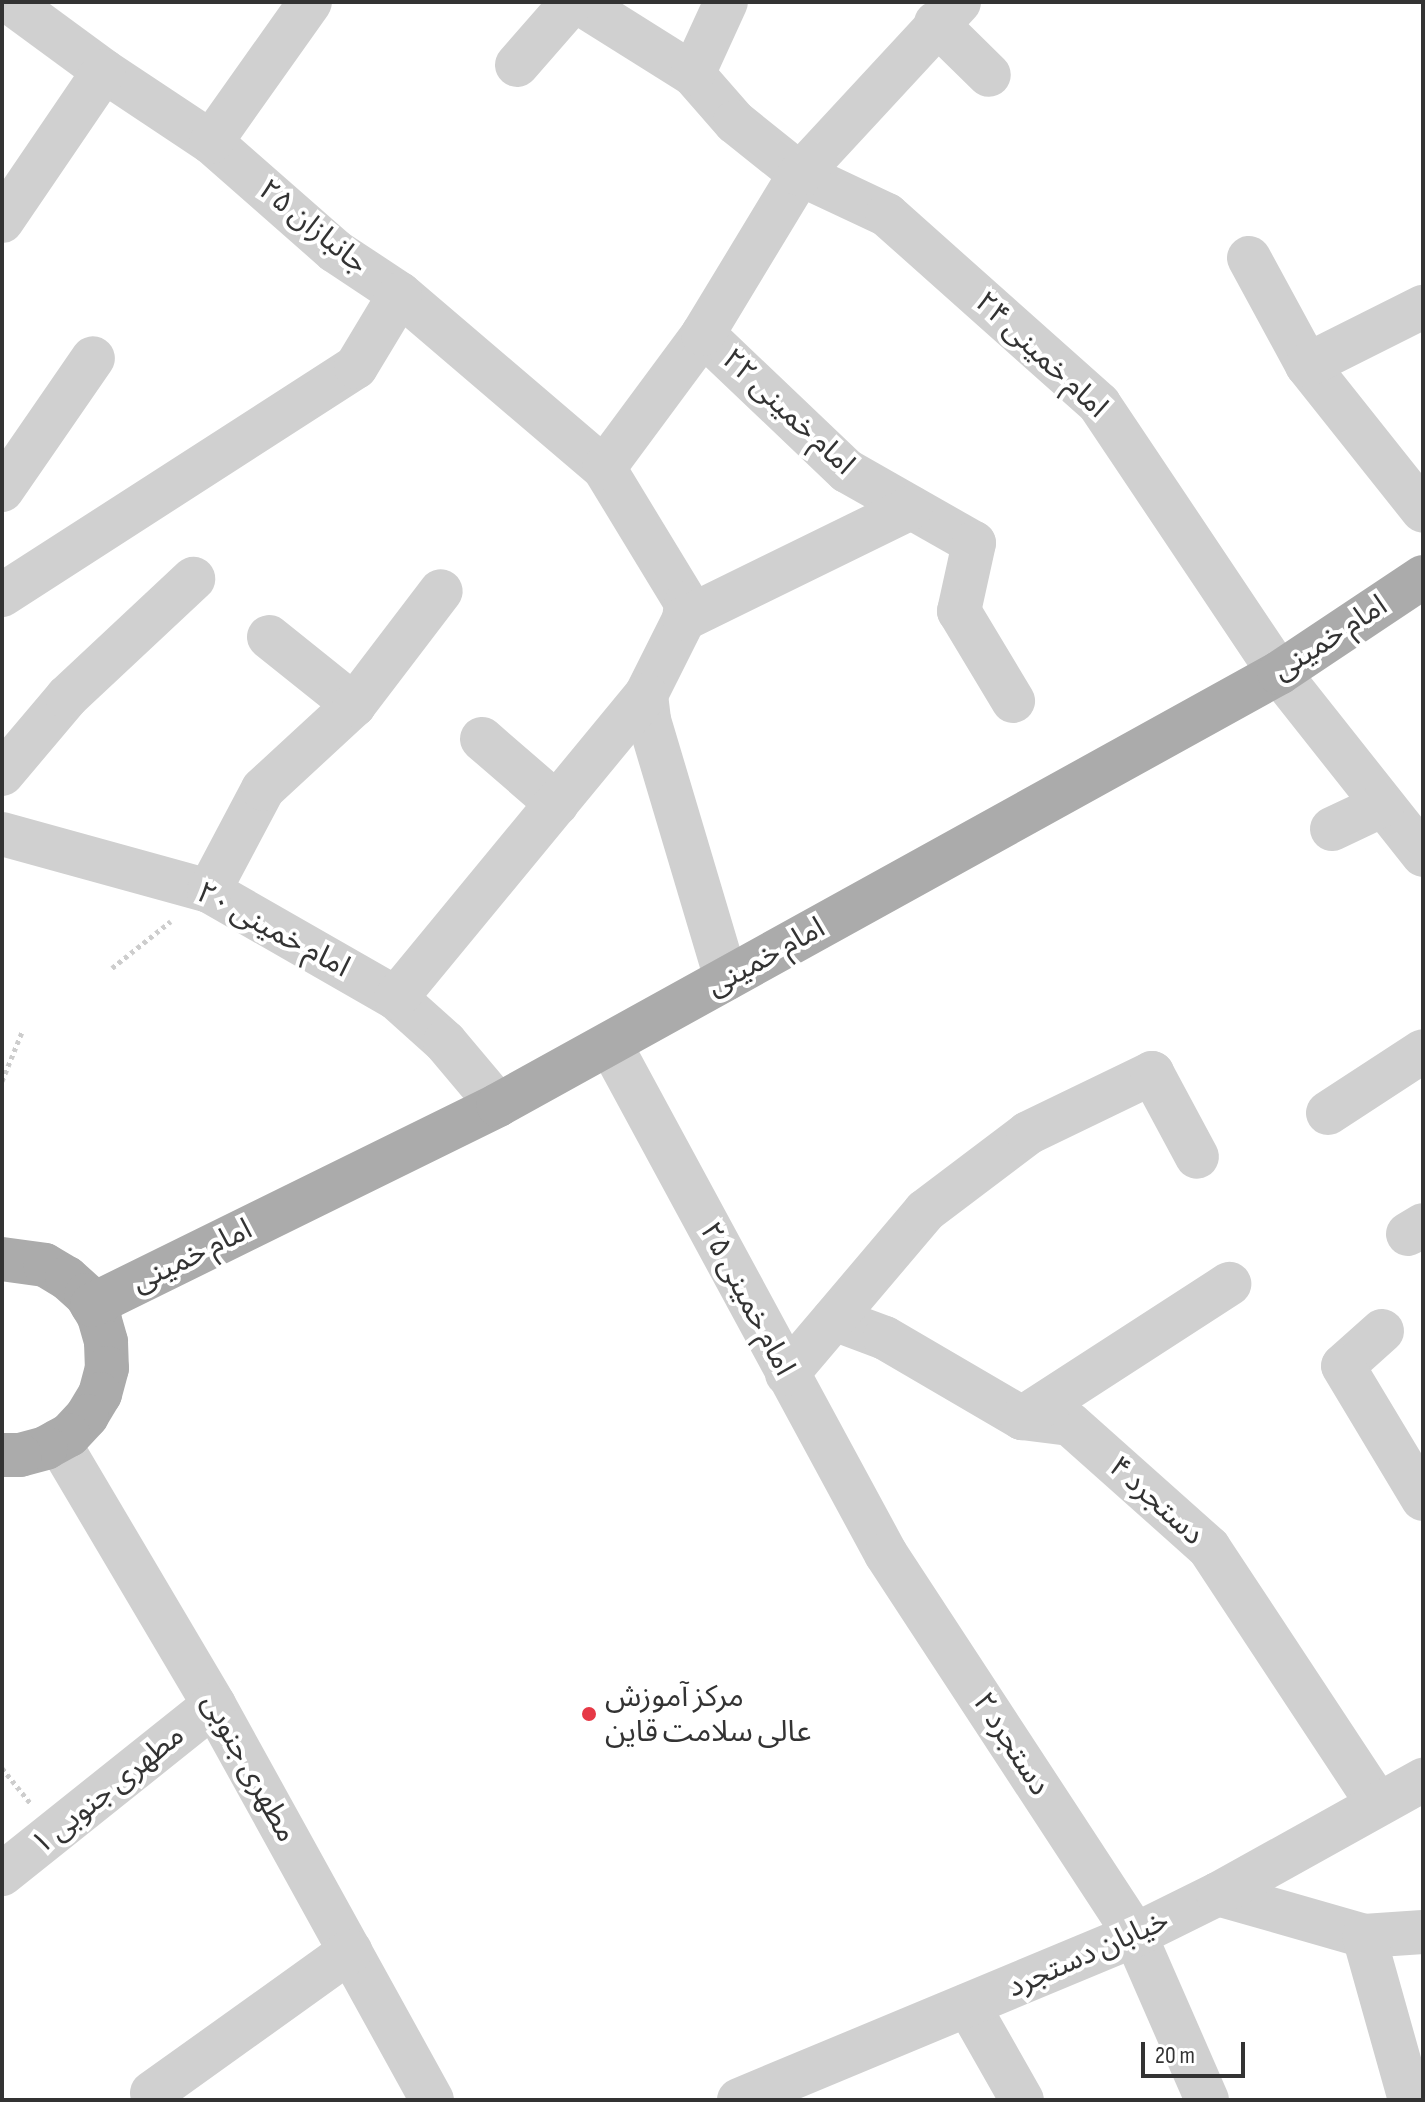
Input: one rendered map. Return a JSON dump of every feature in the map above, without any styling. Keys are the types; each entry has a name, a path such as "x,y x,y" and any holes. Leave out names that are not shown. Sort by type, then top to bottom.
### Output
{"main road":[{"name":"امام خمینی","path":"92,1305 498,1105 610,1044 1279,673 1423,577"},
{"path":"2,1259 20,1258 45,1265 67,1278 92,1305 106,1342 107,1368 100,1394 87,1416 58,1441 20,1455 2,1455"}],"street":[{"name":"جانبازان ۲۵","path":"10,2 104,71 211,142 335,251 400,294 604,468 686,603 684,619"},
{"path":"211,142 310,2"},
{"path":"517,65 575,2"},
{"name":"امام خمینی ۲۴","path":"575,2 693,74 735,122 800,174 887,215 1099,404 1279,673 1423,855"},
{"path":"693,74 726,2"},
{"path":"604,468 703,334 800,174 947,12 989,75"},
{"path":"2,221 104,71"},
{"path":"1249,258 1307,365 1423,511"},
{"path":"2,595 356,367 400,294"},
{"path":"1307,365 1423,307"},
{"name":"امام خمینی ۲۲","path":"703,334 847,471 974,543 959,611 1013,701"},
{"path":"2,490 93,358"},
{"path":"396,998 646,695 684,619 911,508"},
{"path":"2,774 67,697 193,579"},
{"path":"209,891 263,789 354,705 441,591"},
{"path":"269,637 354,705"},
{"path":"646,695 649,720 726,979"},
{"path":"482,739 557,804"},
{"path":"1332,829 1383,805"},
{"name":"امام خمینی ۲۰","path":"2,834 209,891 396,998 445,1042 498,1105"},
{"name":"امام خمینی ۲۵","path":"610,1044 886,1554"},
{"path":"1328,1113 1423,1051"},
{"path":"787,1374 925,1211 1028,1133 1152,1073 1197,1157"},
{"path":"1022,1418 1229,1284"},
{"name":"دستجرد ۴","path":"834,1319 885,1338 1022,1418 1070,1424 1209,1548 1378,1804"},
{"path":"1382,1331 1343,1366 1423,1499"},
{"name":"مطهری جنوبی","path":"58,1441 214,1705 432,2100"},
{"name":"دستجرد ۲","path":"886,1554 1135,1935 1207,2100"},
{"name":"مطهری جنوبی ۱","path":"2,1874 214,1705"},
{"name":"خیابان دستجرد","path":"739,2100 1135,1935 1218,1894 1423,1780"},
{"path":"1218,1894 1364,1936 1423,1932"},
{"path":"1364,1936 1410,2100"},
{"path":"152,2093 350,1951"},
{"path":"968,2005 1022,2100"}],"path":[{"path":"112,968 209,891"},
{"path":"2,1081 22,1032"}],"place":[{"name":"مرکز آموزش عالی سلامت قاین","path":"589,1714"}]}
